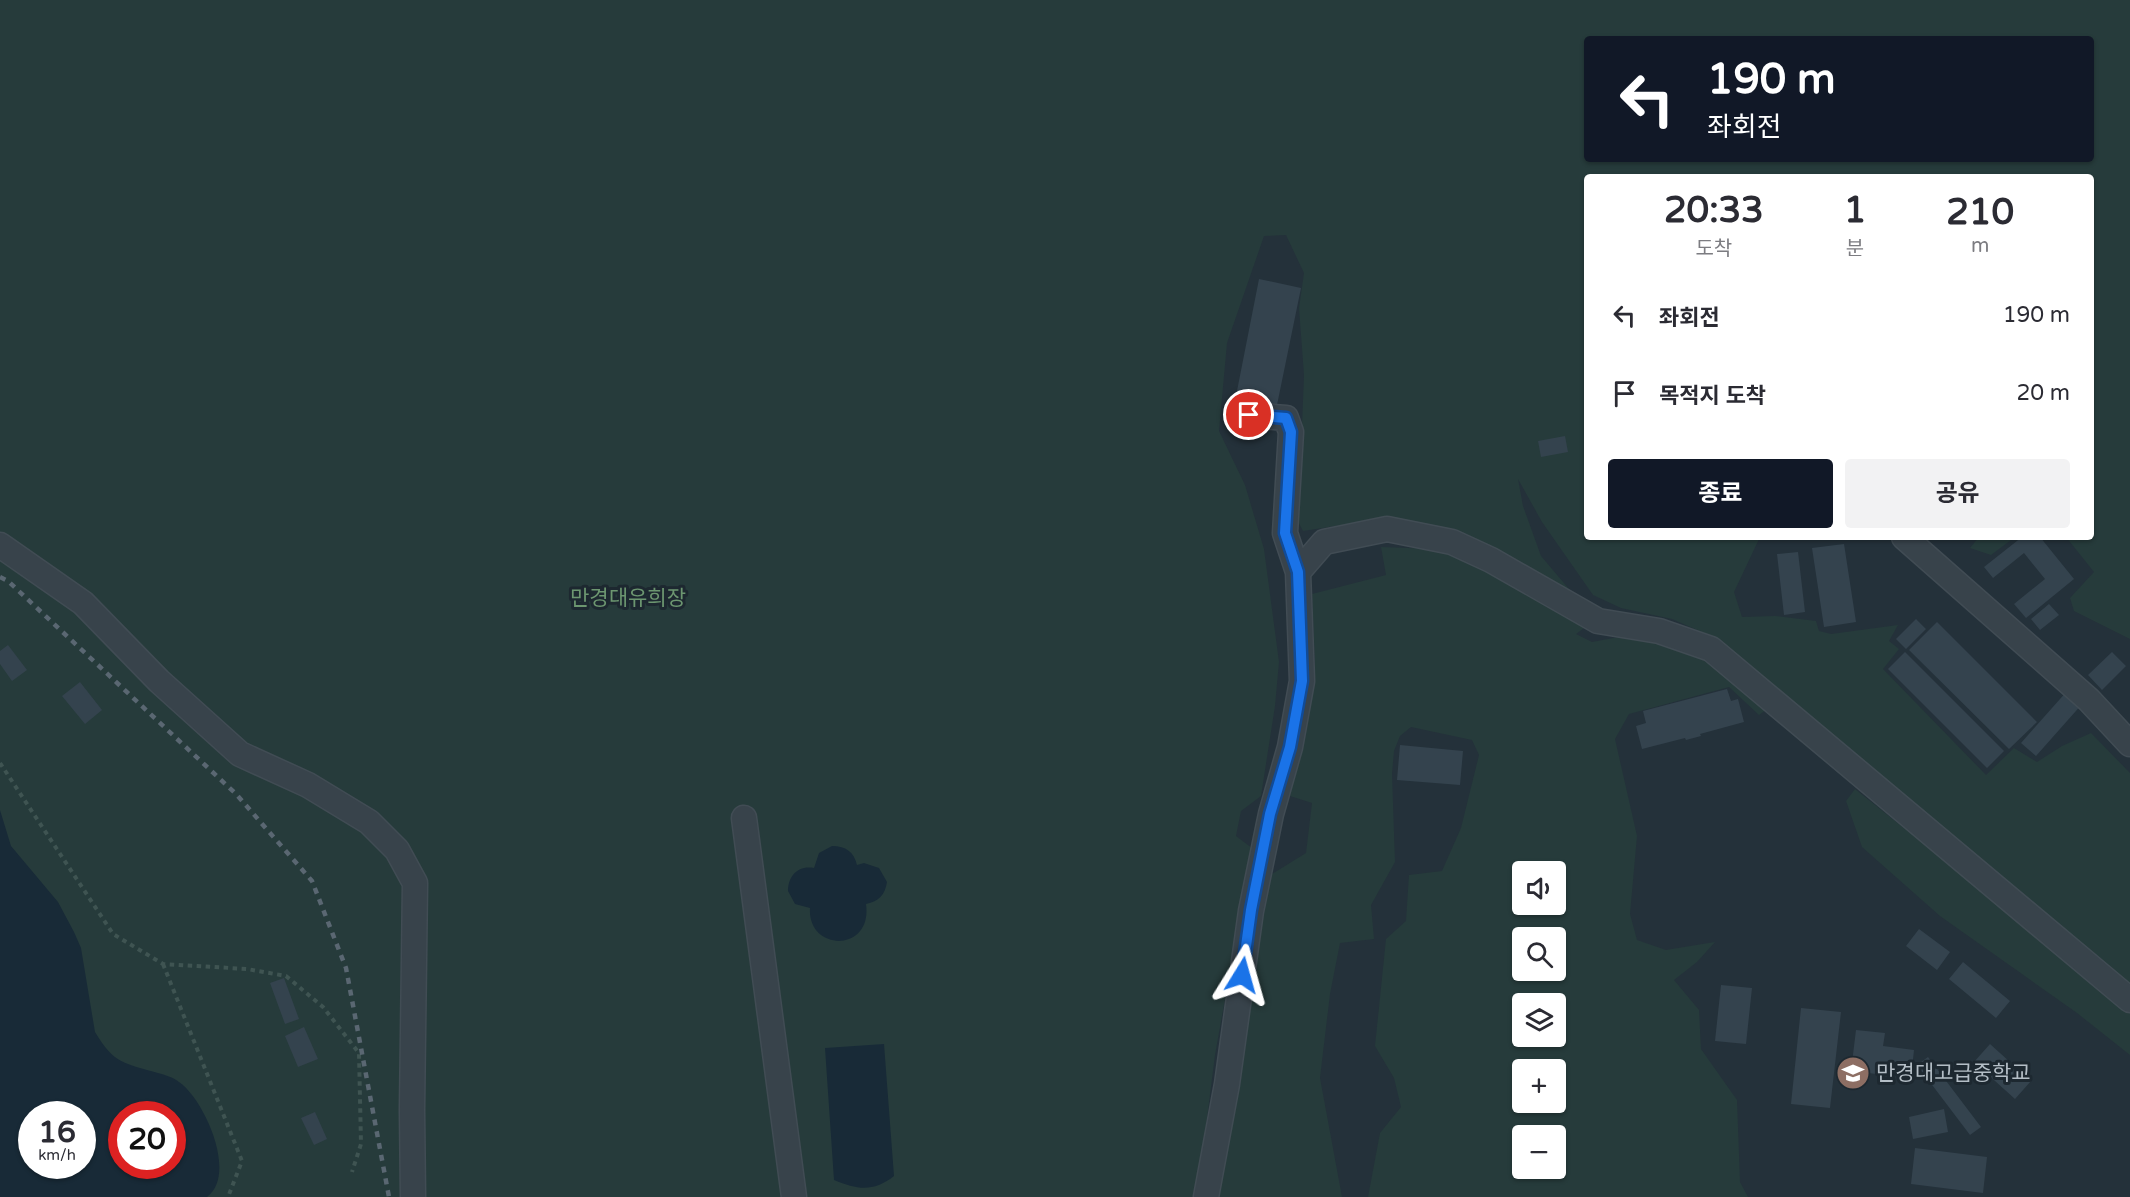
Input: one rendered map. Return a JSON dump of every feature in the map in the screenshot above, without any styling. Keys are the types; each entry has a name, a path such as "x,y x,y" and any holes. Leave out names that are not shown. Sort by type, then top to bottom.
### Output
{"street":[{"path":"1206,1197 1227,1084 1251,910 1270,814 1290,747 1302,681 1298,572 1285,533 1291,432 1286,418 1249,415"},
{"path":"1298,572 1324,542 1387,529 1452,542 1491,561 1598,621 1659,631 1711,649 2130,1000"},
{"path":"1907,540 2089,700 2130,744"},
{"path":"0,545 83,603 159,681 240,754 308,785 369,822 397,850 415,883 413,1197"},
{"path":"744,818 794,1197"}],"path":[{"path":"0,763 113,934 162,964 247,969 286,975 323,1006 359,1053 361,1144 352,1172"},
{"path":"162,964 243,1161 228,1197"}],"green space":[{"name":"만경대유희장","path":"0,0 2130,0 2130,639 2074,611 2070,598 2094,572 2068,540 2094,540 2094,174 1584,174 1584,540 1759,540 1734,592 1742,617 1775,616 1816,621 1819,631 1831,634 1898,625 1889,641 1899,649 1883,669 1986,775 2014,748 2037,762 2062,746 2091,733 2130,773 2130,985 1757,679 1720,640 1672,619 1621,608 1593,595 1542,522 1518,479 1523,506 1541,556 1580,602 1453,529 1381,519 1303,531 1291,509 1301,451 1304,375 1299,308 1304,273 1286,235 1264,236 1227,343 1219,431 1245,485 1264,549 1279,662 1275,706 1261,796 1241,811 1236,836 1252,848 1215,1055 1197,1197 0,1197"},
{"path":"1977,540 2011,540 1991,555 1970,548"},
{"path":"1381,547 1436,549 1482,566 1588,625 1576,634 1592,642 1635,634 1689,649 1723,667 1767,709 1759,715 1729,687 1629,714 1615,739 1637,836 1630,914 1637,940 1666,950 1715,942 1697,962 1674,980 1699,1010 1701,1049 1737,1100 1740,1182 1748,1197 1368,1197 1380,1133 1401,1107 1394,1078 1375,1046 1386,939 1406,921 1409,875 1442,871 1461,828 1479,755 1472,740 1411,727 1400,736 1394,751 1392,774 1395,862 1371,905 1374,939 1340,943 1330,994 1320,1078 1342,1197 1218,1197 1221,1164 1267,877 1306,853 1312,803 1290,796 1315,663 1312,594 1386,575"},
{"path":"1855,789 2130,1008 2130,1055 2077,1013 1940,916 1862,847 1846,801"}],"water":[{"path":"0,810 11,846 58,902 74,932 81,948 95,1032 102,1043 121,1061 172,1077 179,1082 189,1091 207,1120 214,1137 219,1172 216,1186 207,1197 0,1197"},
{"path":"832,846 849,851 857,865 864,863 879,868 887,882 881,897 866,904 865,920 860,931 851,938 840,941 828,939 818,933 812,922 810,908 795,904 788,891 792,876 803,868 814,868 819,853"},
{"path":"884,1044 894,1176 873,1187 851,1186 834,1180 825,1048"}],"building":[{"path":"1259,279 1301,288 1277,405 1236,396"},
{"path":"1565,436 1568,452 1541,457 1538,441"},
{"path":"2018,540 2042,540 2074,579 2026,618 2014,604 2045,579 2024,553 1993,578 1984,567"},
{"path":"1844,544 1856,622 1824,627 1812,548"},
{"path":"1798,552 1805,612 1784,615 1777,554"},
{"path":"2049,604 2059,615 2040,630 2031,619"},
{"path":"1916,619 1926,629 1906,649 1896,639"},
{"path":"1937,622 2037,722 2009,749 1909,650"},
{"path":"8,645 27,670 12,681 0,664 0,651"},
{"path":"1905,652 2004,751 1987,768 1888,669"},
{"path":"2112,652 2126,666 2102,690 2088,675"},
{"path":"80,682 102,710 85,724 62,696"},
{"path":"1727,689 1731,701 1738,699 1744,722 1686,740 1685,738 1642,749 1636,726 1646,723 1643,711"},
{"path":"2068,690 2083,703 2036,756 2021,743"},
{"path":"1400,745 1463,751 1460,785 1397,780"},
{"path":"1919,929 1950,952 1937,970 1906,946"},
{"path":"1963,962 2010,1001 1996,1018 1949,979"},
{"path":"284,978 299,1019 285,1024 270,983"},
{"path":"1721,985 1752,988 1746,1044 1715,1041"},
{"path":"1801,1008 1841,1012 1830,1108 1791,1104"},
{"path":"304,1027 318,1059 298,1067 285,1036"},
{"path":"1856,1030 1885,1033 1883,1046 1914,1050 1911,1078 1851,1071"},
{"path":"1990,1044 2031,1081 2015,1099 1974,1062"},
{"path":"1928,1057 1981,1127 1970,1135 1917,1065"},
{"path":"1944,1109 1948,1132 1913,1139 1909,1117"},
{"path":"315,1112 327,1139 314,1145 301,1118"},
{"path":"1915,1148 1987,1157 1983,1193 1911,1184"}],"railway":[{"path":"0,577 8,581 236,794 312,881 346,968 389,1197"}],"place":[{"name":"만경대고급중학교","path":"1853,1073"}],"route":[{"path":"1242,975 1251,910 1270,814 1290,747 1302,681 1298,572 1285,533 1291,432 1286,418 1249,415"}]}
